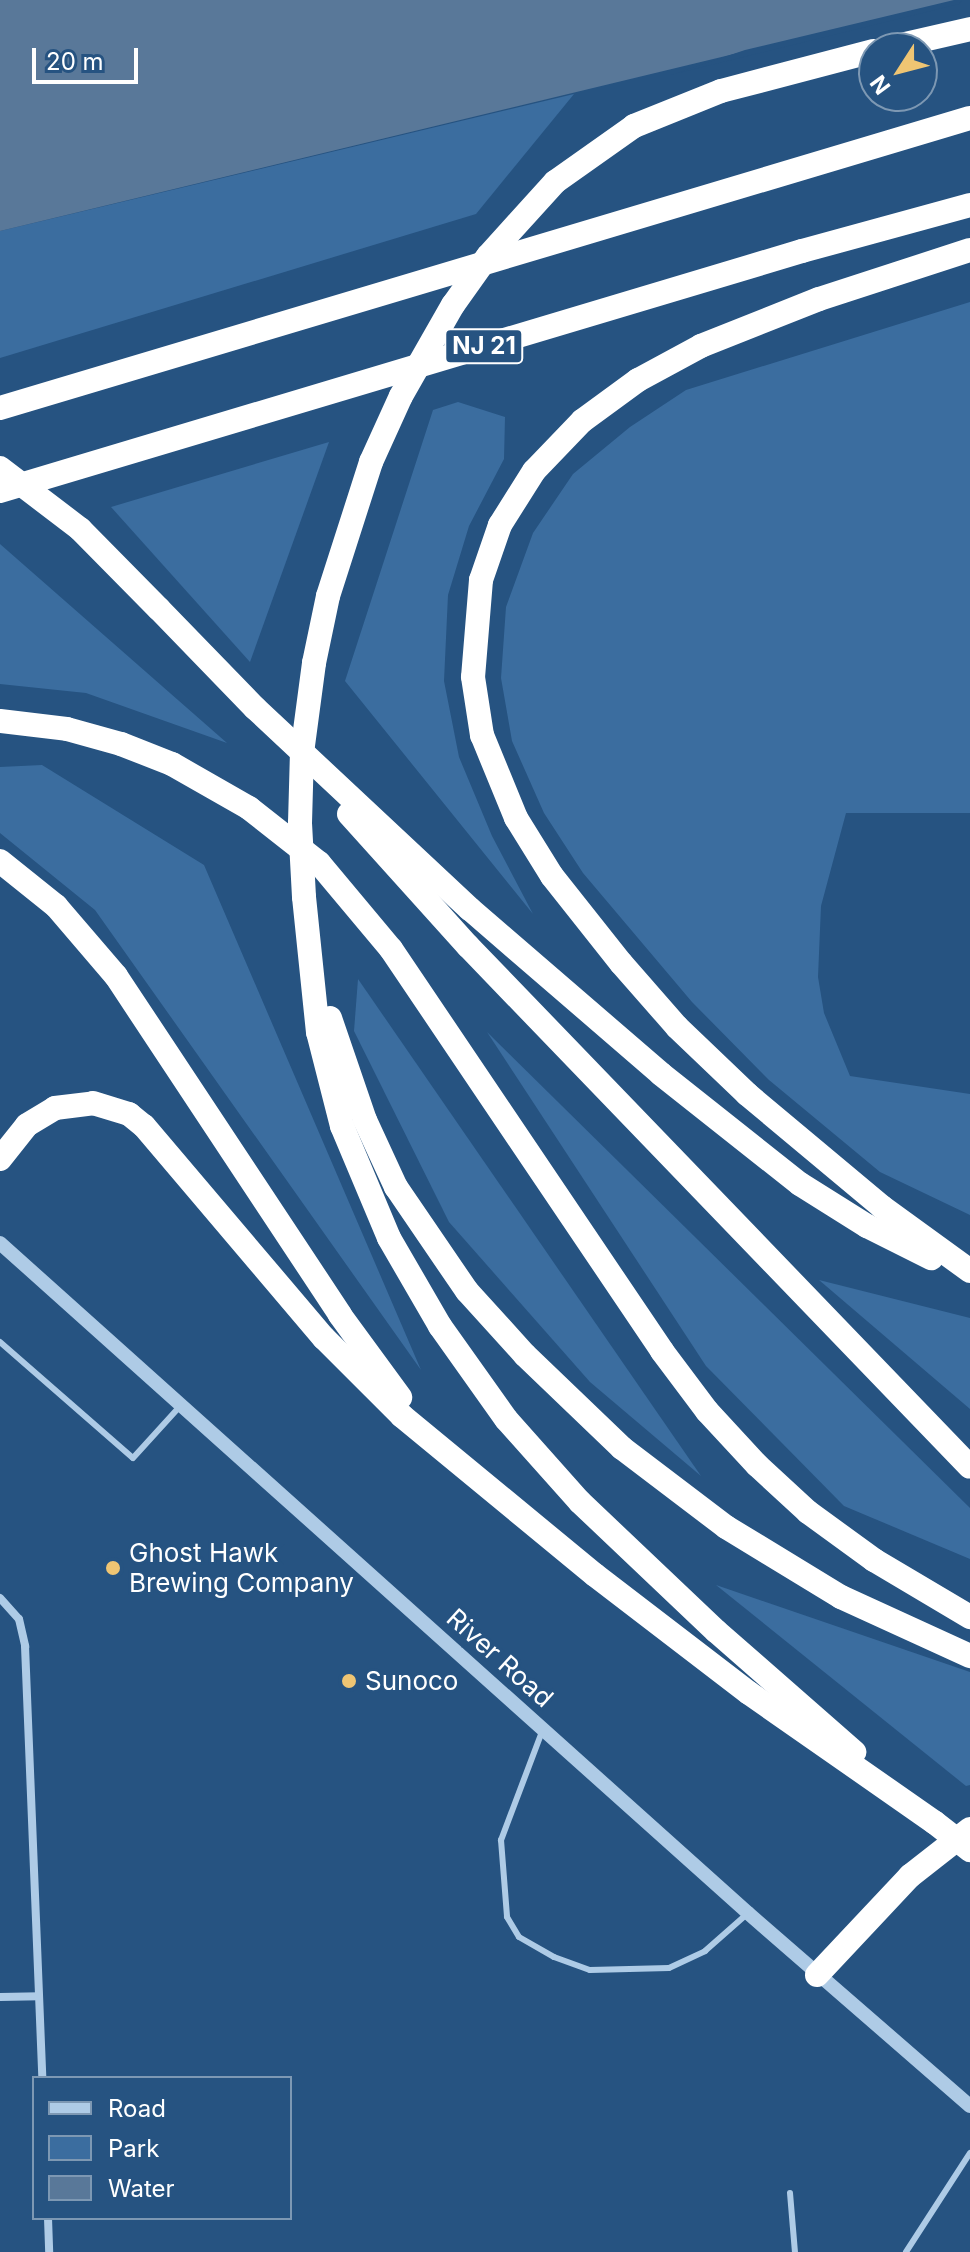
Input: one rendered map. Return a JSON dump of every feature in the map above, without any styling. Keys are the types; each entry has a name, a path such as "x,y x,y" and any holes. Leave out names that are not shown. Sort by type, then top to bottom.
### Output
{"highway":[{"path":"938,36 970,29"},
{"path":"858,55 721,91 663,113 621,134 580,162 539,198 488,256 453,305 401,396 371,462 328,596 314,663 302,753 300,823 318,1032 333,1096 354,1158 413,1282 472,1373 541,1460 624,1545 934,1822"},
{"path":"0,408 970,118"},
{"name":"NJ 21","path":"0,491 802,251 970,205"},
{"path":"970,250 819,299 714,341 638,380 582,421 534,471 500,525 481,580 473,677 482,735 516,818 552,876 621,963 677,1027 747,1094 882,1207 970,1273"},
{"path":"0,468 80,529 159,609 255,708 468,946 970,1467"},
{"path":"255,708 502,938 766,1159 867,1226 970,1273"},
{"path":"0,721 67,729 121,744 172,764 249,808 319,863 391,949 662,1351 707,1411 757,1465 808,1512 874,1560 970,1617"},
{"path":"0,861 56,906 97,951 362,1347 411,1409 478,1480"},
{"path":"308,935 343,1059 380,1154 441,1257 495,1323 589,1418 689,1502 767,1554 841,1597 970,1656"},
{"path":"0,1159 27,1125 55,1108 93,1103 129,1114 144,1126 285,1294 356,1372 478,1480 749,1693 970,1850"},
{"path":"817,1975 910,1876 970,1829"}],"street":[{"name":"River Road","path":"0,1243 817,1975 970,2106"},
{"path":"0,1598 19,1619 25,1646 42,2076"},
{"path":"0,1997 39,1996"},
{"path":"48,2220 49,2252"}],"lane":[{"path":"0,1342 133,1458 181,1405"},
{"path":"543,1729 501,1840 507,1917 519,1937 554,1957 590,1970 669,1968 705,1951 748,1913"},
{"path":"906,2252 970,2153"},
{"path":"790,2193 795,2252"}],"green space":[{"path":"574,94 476,214 0,358 0,231"},
{"path":"970,302 970,813 846,813 821,906 818,977 824,1013 850,1076 970,1094 970,1215 880,1172 769,1080 692,1002 583,873 544,813 512,741 501,678 506,607 533,533 573,474 630,427 686,390"},
{"path":"458,402 505,417 504,459 469,526 448,595 444,681 459,757 492,836 533,914 345,681 433,410"},
{"path":"329,442 250,662 111,507"},
{"path":"0,544 227,743 86,693 0,684"},
{"path":"42,765 204,865 421,1370 95,910 0,833 0,767"},
{"path":"358,979 701,1476 590,1382 449,1222 354,1031"},
{"path":"487,1032 970,1508 970,1559 844,1506 706,1366"},
{"path":"819,1280 970,1318 970,1409"},
{"path":"716,1585 970,1672 970,1785 966,1786"}],"water":[{"path":"0,0 958,0 0,231"}],"pier":[{"path":"962,0 959,4 670,75 745,50"}],"place":[{"name":"Ghost Hawk Brewing Company","path":"113,1568"},
{"name":"Sunoco","path":"349,1681"}]}
